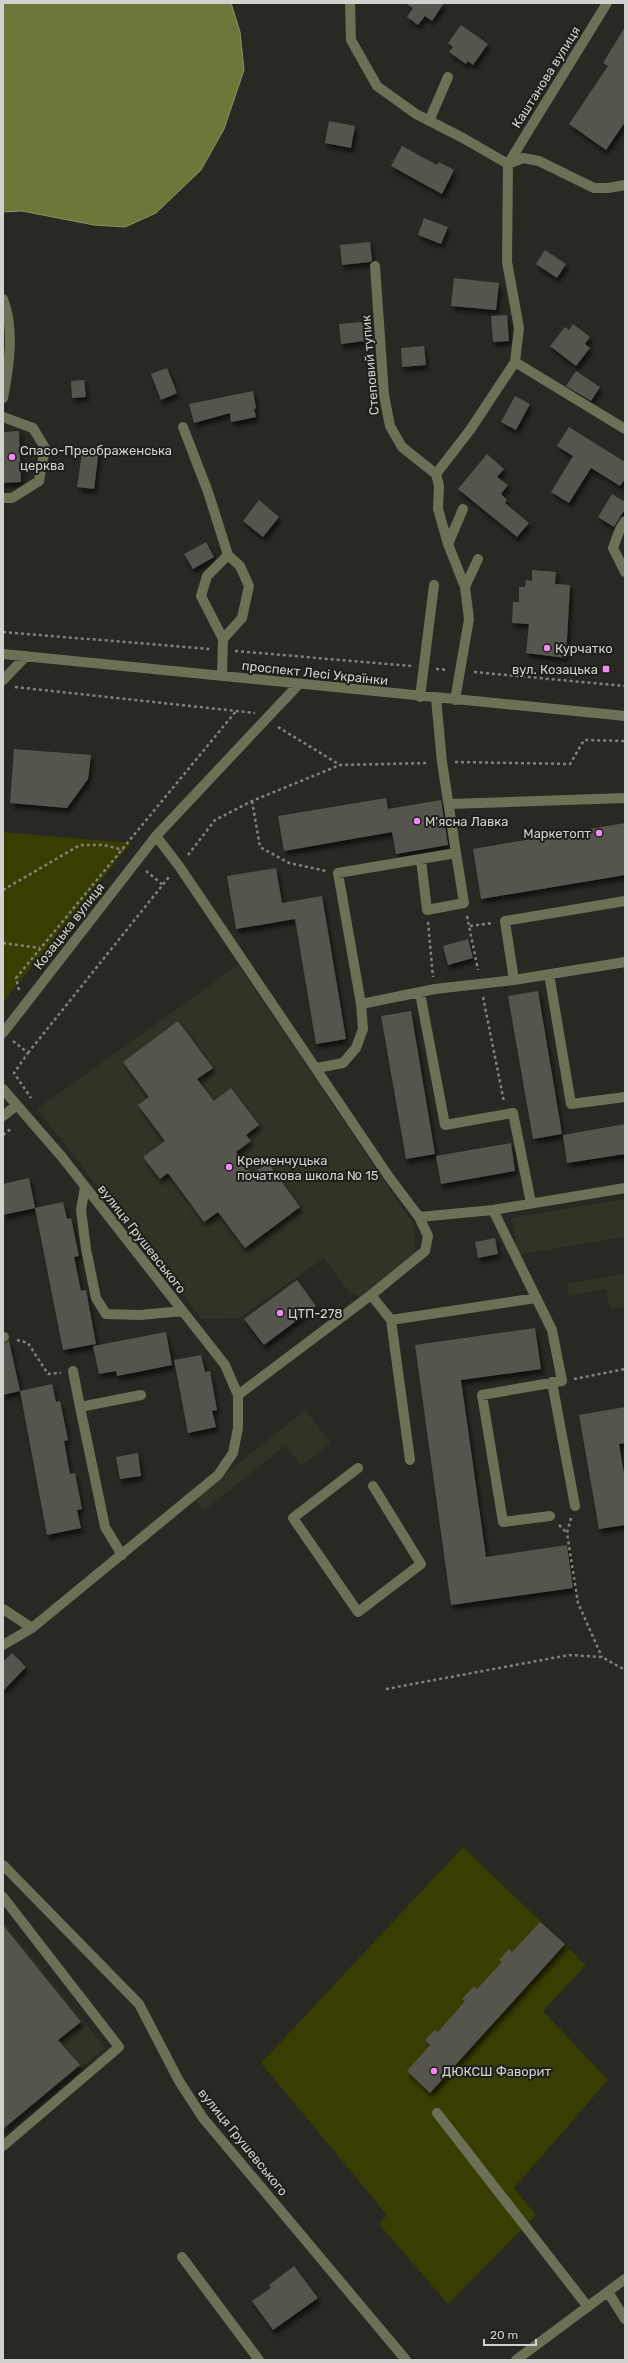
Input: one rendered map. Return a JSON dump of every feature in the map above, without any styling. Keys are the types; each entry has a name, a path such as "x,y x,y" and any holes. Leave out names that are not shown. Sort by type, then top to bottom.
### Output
{"street":[{"path":"350,3 351,40 377,86 416,114 508,164"},
{"name":"Каштанова вулиця","path":"508,164 607,3"},
{"path":"429,120 448,77"},
{"path":"508,164 523,158 539,161 594,188 608,188 625,185"},
{"path":"456,700 469,619 465,587 448,544 438,509 439,486 436,474 470,430 515,362 519,328 507,262 508,164"},
{"name":"Степовий тупик","path":"375,266 384,395 390,426 402,447 436,474"},
{"path":"3,299 10,333 8,376 3,398"},
{"path":"515,362 625,429"},
{"path":"3,417 33,428 45,448 39,480 12,498 3,498"},
{"path":"183,427 208,492 228,555 240,566 250,586 242,618 223,639"},
{"path":"448,544 463,510"},
{"path":"625,521 620,529 613,548 625,572"},
{"path":"222,676 223,639 201,596 207,576 228,555"},
{"path":"465,587 478,559"},
{"path":"420,696 434,585"},
{"name":"проспект Лесі Українки","path":"3,654 298,685 625,716"},
{"path":"7,683 26,656"},
{"name":"Козацька вулиця","path":"6,1035 156,836 298,685"},
{"path":"421,860 427,910 464,903 442,762 436,698"},
{"path":"449,804 625,798"},
{"path":"3,1645 32,1628 218,1475 234,1453 238,1428 238,1395 371,1296 425,1251 428,1236 419,1217 389,1177 179,866 156,836"},
{"path":"316,1068 343,1063 356,1048 363,1028 361,1004 338,873 456,853"},
{"path":"514,980 505,921 625,901"},
{"path":"361,1004 434,989 514,980 625,962"},
{"path":"549,974 571,1104 625,1097"},
{"path":"420,993 445,1125 513,1113 531,1203"},
{"name":"вулиця Грушевського","path":"3,1089 85,1187 225,1365 238,1395"},
{"path":"3,1116 17,1105"},
{"path":"85,1187 81,1210 86,1249 96,1298 106,1314 140,1315 183,1311"},
{"path":"419,1217 493,1210 625,1188"},
{"path":"493,1210 552,1330 562,1381 482,1395 503,1522 550,1516"},
{"path":"371,1296 391,1320 410,1460"},
{"path":"391,1320 536,1298"},
{"path":"73,1371 105,1527 122,1555"},
{"path":"552,1382 575,1506"},
{"path":"80,1407 141,1395"},
{"path":"358,1468 293,1518 358,1612 420,1564 373,1486"},
{"path":"3,1609 32,1628"},
{"name":"вулиця Грушевського","path":"3,1865 139,2004 179,2081 204,2118 406,2360"},
{"path":"3,1897 119,2047 3,2146"},
{"path":"437,2113 588,2307"},
{"path":"182,2257 259,2360"},
{"path":"516,2360 625,2279"},
{"path":"608,2292 625,2319"}],"path":[{"path":"3,632 423,667 625,686"},
{"path":"7,683 251,711 340,765"},
{"path":"20,994 16,978 237,710"},
{"path":"3,1135 38,1108 14,1073 28,1053 216,820 252,801 340,765 442,762 570,764 584,740 625,741"},
{"path":"252,801 260,847 289,863 338,873"},
{"path":"3,890 80,845 104,845 123,850 135,862 163,884"},
{"path":"464,903 470,926 506,1114"},
{"path":"427,910 434,989"},
{"path":"470,926 505,921"},
{"path":"3,943 41,948"},
{"path":"6,1035 28,1053"},
{"path":"4,1337 28,1343 48,1374 73,1371"},
{"path":"562,1381 625,1369"},
{"path":"575,1506 567,1533 578,1603 602,1657"},
{"path":"386,1690 569,1655 602,1657 625,1670"}],"shaded area":[{"path":"3,3 231,3 240,32 244,70 224,129 201,170 156,213 125,227 94,225 22,211 3,212"},
{"path":"3,832 131,843 3,1002"},
{"name":"Кременчуцька початкова школа № 15","path":"238,965 414,1225 416,1258 360,1297 350,1293 324,1258 239,1318 202,1319 37,1109"},
{"path":"625,1199 625,1237 518,1255 512,1218"},
{"path":"625,1273 625,1307 610,1309 606,1289 569,1296 567,1284"},
{"path":"305,1410 331,1443 302,1466 285,1446 204,1511 194,1499"},
{"name":"ДЮКСШ Фаворит","path":"463,1847 586,1965 543,2011 608,2080 514,2188 536,2215 448,2304 379,2224 387,2215 261,2063"},
{"path":"3,1921 105,2048 3,2133"}],"building":[{"path":"405,3 444,3 432,21 425,16 418,25 407,17 413,8"},
{"path":"461,25 488,44 473,65 468,61 466,64 449,52 453,47 448,43"},
{"path":"625,27 625,122 606,150 569,124 608,66 603,63"},
{"path":"329,121 355,126 351,148 325,143"},
{"path":"402,146 437,165 439,162 454,170 442,194 391,166"},
{"path":"424,218 448,227 441,244 418,235"},
{"path":"370,242 372,260 370,262 342,265 340,245"},
{"path":"545,250 566,264 557,278 536,264"},
{"path":"454,278 499,283 496,310 451,306"},
{"path":"507,315 509,341 493,342 491,316"},
{"path":"363,322 365,341 341,344 339,324"},
{"path":"573,324 590,337 585,344 590,348 576,366 550,346 565,327 569,330"},
{"path":"424,346 426,365 402,367 401,348"},
{"path":"167,368 177,393 161,400 151,374"},
{"path":"576,371 600,387 591,401 566,386"},
{"path":"84,380 86,397 72,398 71,381"},
{"path":"253,391 256,417 231,422 230,413 194,423 189,404"},
{"path":"515,396 530,404 516,430 501,422"},
{"path":"569,427 625,462 625,479 620,486 591,468 569,503 551,492 573,456 557,446"},
{"name":"Спасо-Преображенська церква","path":"19,431 21,482 3,483 3,432"},
{"path":"83,447 99,450 94,489 77,487"},
{"path":"487,454 504,469 497,477 508,485 501,494 507,500 505,503 529,523 517,537 458,489"},
{"path":"612,494 625,502 625,509 614,527 598,517"},
{"path":"259,500 279,517 263,537 243,521"},
{"path":"206,542 214,557 193,569 184,554"},
{"path":"532,570 556,572 555,584 570,585 566,658 526,653 529,624 512,623 513,602 519,602 519,587 525,587 526,580 532,581"},
{"path":"14,749 91,755 88,779 67,808 10,803"},
{"path":"386,798 388,809 441,800 448,845 396,854 392,832 284,851 278,816"},
{"path":"625,823 625,875 481,899 473,849"},
{"path":"276,868 282,903 322,896 346,1039 316,1044 295,919 236,929 227,876"},
{"path":"468,939 473,958 448,965 443,946"},
{"path":"538,991 562,1134 533,1139 508,996"},
{"path":"411,1011 435,1154 406,1159 381,1016"},
{"path":"178,1021 213,1068 197,1079 214,1101 231,1088 259,1125 246,1135 251,1141 236,1152 252,1174 268,1163 300,1207 245,1248 218,1212 204,1222 168,1173 160,1179 143,1157 165,1141 138,1105 149,1097 123,1062"},
{"path":"625,1124 625,1154 567,1163 563,1135"},
{"path":"511,1143 515,1171 441,1184 436,1156"},
{"path":"29,1178 35,1208 3,1215 3,1184"},
{"path":"63,1202 67,1219 71,1218 79,1256 74,1257 81,1291 86,1290 96,1344 63,1350 35,1208"},
{"path":"495,1238 498,1254 478,1258 475,1242"},
{"name":"ЦТП-278","path":"297,1280 316,1306 264,1345 244,1319"},
{"path":"535,1328 541,1369 461,1380 486,1557 567,1545 573,1588 451,1605 415,1345"},
{"path":"166,1332 172,1365 117,1376 116,1371 99,1374 93,1346"},
{"path":"9,1341 20,1391 3,1395 3,1344"},
{"path":"201,1355 205,1372 210,1371 217,1410 212,1411 216,1427 188,1433 174,1360"},
{"path":"52,1384 56,1402 60,1401 68,1440 64,1441 70,1474 75,1473 82,1509 77,1510 81,1528 47,1535 20,1391"},
{"path":"625,1407 625,1443 619,1444 625,1480 625,1525 599,1529 579,1415"},
{"path":"138,1453 141,1476 120,1479 116,1457"},
{"path":"12,1653 26,1667 3,1691 3,1662"},
{"path":"540,1922 565,1944 430,2093 407,2071 430,2045 425,2040 435,2030 438,2032 465,2001 462,1999 474,1986 477,1989 502,1962 499,1960 509,1949 512,1952"},
{"path":"3,1925 81,2022 58,2040 80,2065 3,2129"},
{"path":"294,2266 318,2298 273,2330 252,2301 271,2288 269,2285"}],"place":[{"name":"Спасо-Преображенська церква","path":"12,457"},
{"name":"Курчатко","path":"547,648"},
{"name":"вул. Козацька","path":"606,669"},
{"name":"М'ясна Лавка","path":"417,821"},
{"name":"Маркетопт","path":"599,833"},
{"name":"Кременчуцька початкова школа № 15","path":"229,1167"},
{"name":"ЦТП-278","path":"280,1313"},
{"name":"ДЮКСШ Фаворит","path":"434,2071"}]}
